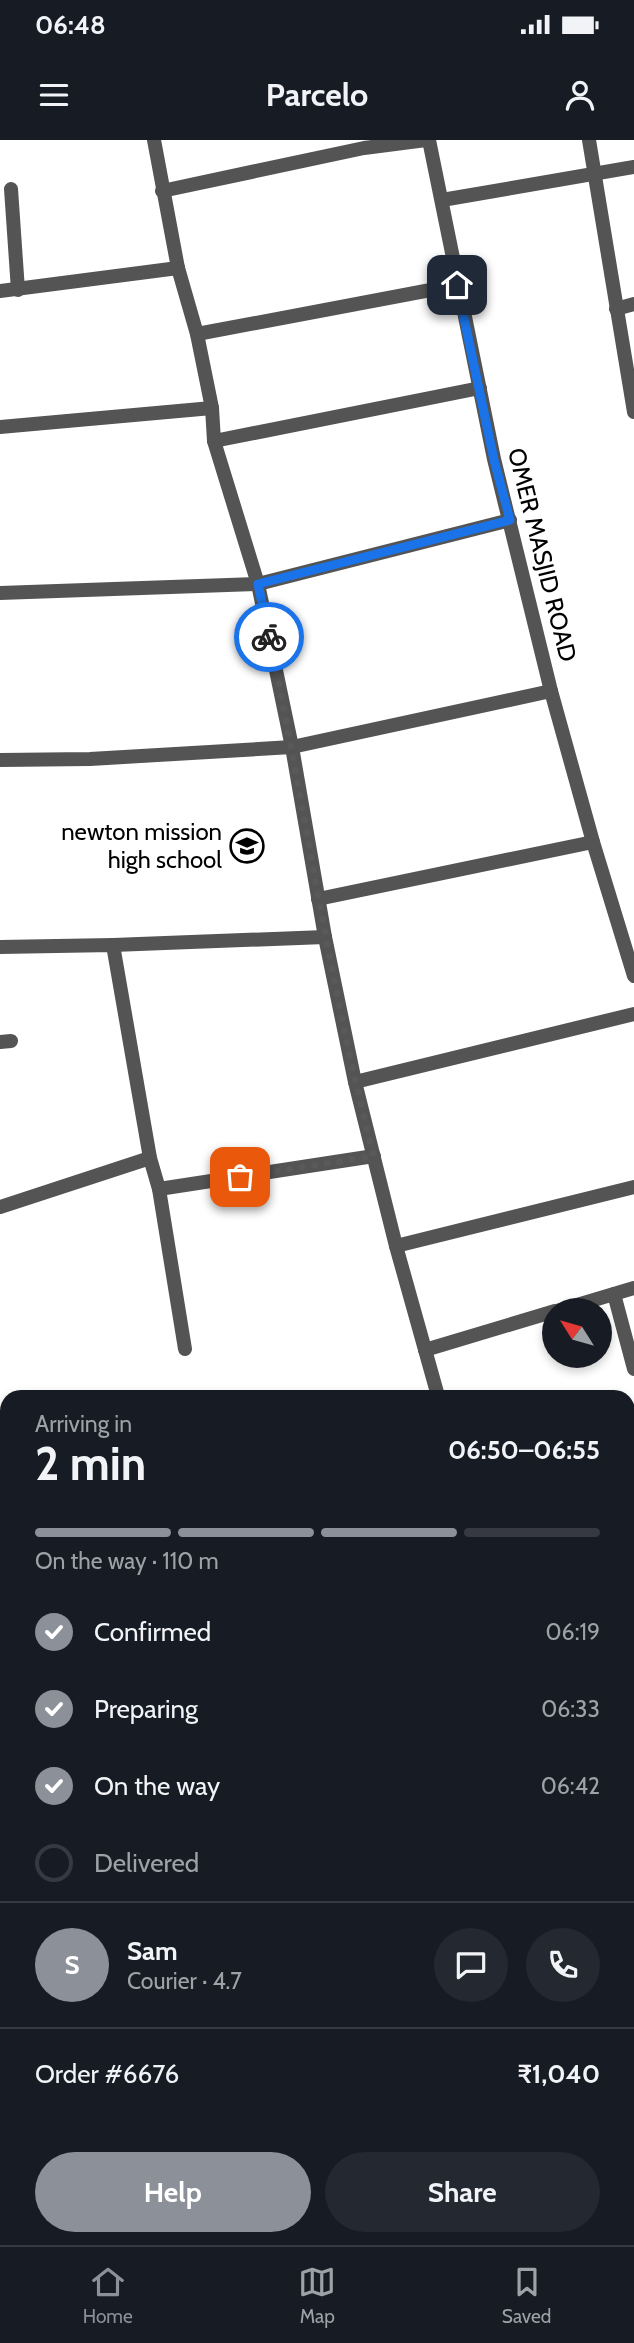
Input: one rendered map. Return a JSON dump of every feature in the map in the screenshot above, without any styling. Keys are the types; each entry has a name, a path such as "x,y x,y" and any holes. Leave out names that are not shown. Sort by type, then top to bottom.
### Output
{"street":[{"path":"154,140 178,268 197,334 212,408 214,441 258,584 292,747 325,937 355,1082 396,1246 436,1390"},
{"path":"162,191 364,148 428,140"},
{"name":"OMER MASJID ROAD","path":"428,140 494,460 551,691 634,975"},
{"path":"589,140 634,412"},
{"path":"442,200 634,167"},
{"path":"11,189 18,290"},
{"path":"0,291 178,268"},
{"path":"197,334 457,285"},
{"path":"616,309 634,304"},
{"path":"214,441 480,388"},
{"path":"0,427 212,408"},
{"path":"0,593 258,584 510,520"},
{"path":"0,760 90,759 292,747 551,691"},
{"path":"318,899 593,842"},
{"path":"0,947 325,937"},
{"path":"113,945 150,1158 159,1189 185,1349"},
{"path":"355,1082 634,1014"},
{"path":"159,1189 374,1156"},
{"path":"0,1207 150,1158"},
{"path":"396,1246 634,1187"},
{"path":"600,1298 634,1288"},
{"path":"614,1294 634,1369"},
{"path":"425,1350 542,1315"}],"way so far":[{"path":"240,1177 374,1156 355,1082 325,937 292,747 269,637"}],"place":[{"name":"newton mission high school","path":"247,846"}],"route":[{"path":"269,637 258,584 510,520 494,460 457,285"}]}
